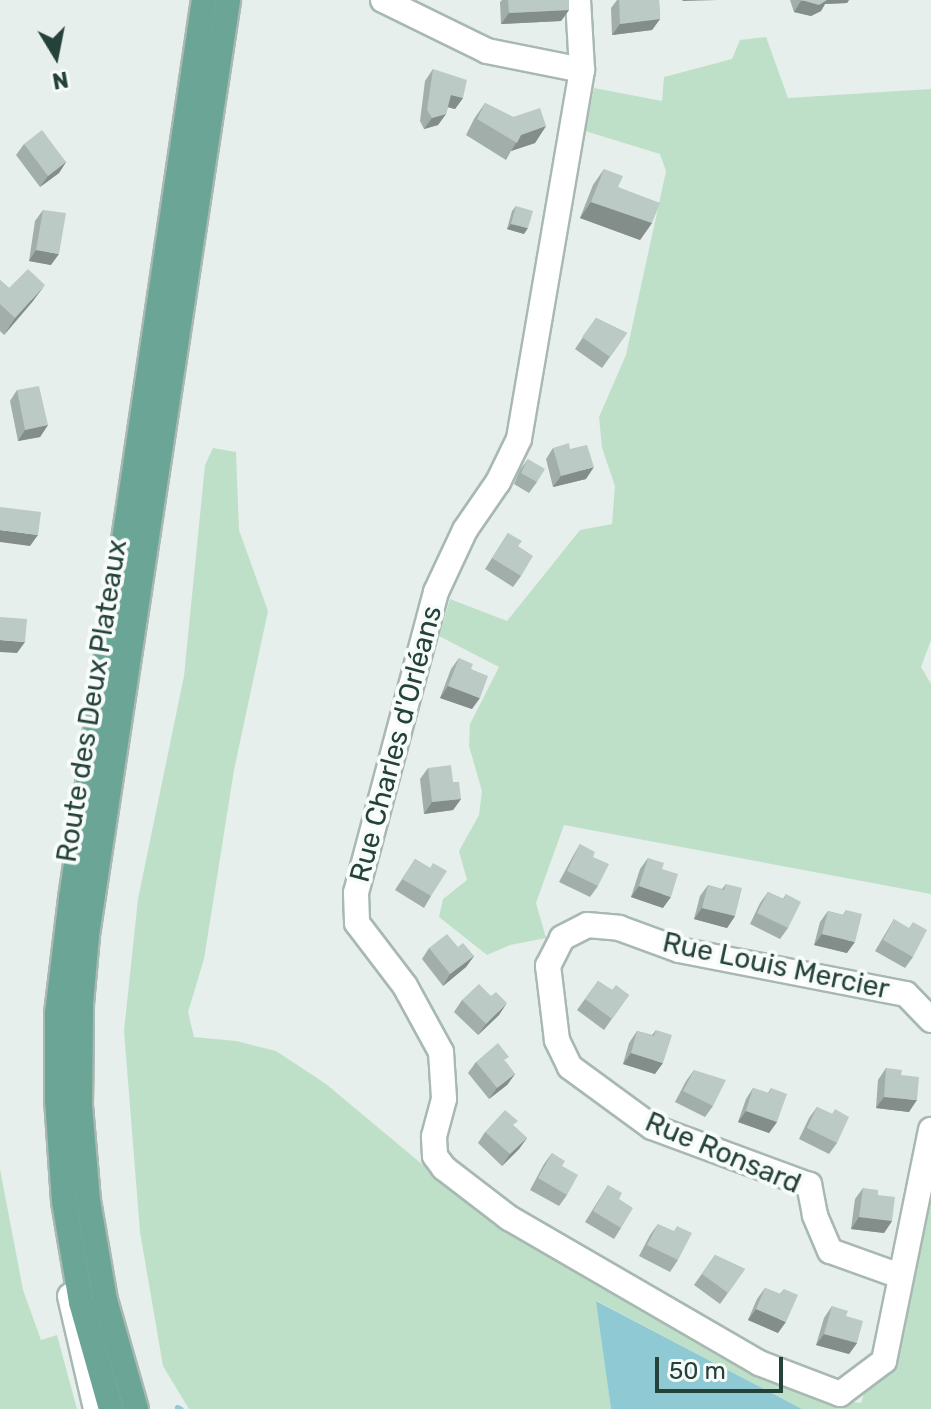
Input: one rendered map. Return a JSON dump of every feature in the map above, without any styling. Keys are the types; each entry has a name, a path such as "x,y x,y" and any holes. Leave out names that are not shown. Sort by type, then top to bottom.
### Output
{"main road":[{"name":"Route des Deux Plateaux","path":"111,1409 81,1302 60,1168 57,1099 62,964 204,0"},
{"name":"Route des Deux Plateaux","path":"136,1409 105,1300 88,1201 80,1105 81,1004 87,935 228,0"}],"street":[{"path":"383,0 487,51 582,70"},
{"name":"Rue Charles d'Orléans","path":"578,0 582,70 519,439 498,482 465,530 436,592 356,893 357,923 405,986 441,1052 444,1099 434,1137 435,1156 444,1168 509,1218 759,1363 840,1394 884,1361 931,1130"},
{"name":"Rue Louis Mercier","path":"548,966 562,938 587,925 619,928 679,950 906,994 928,1015"},
{"name":"Rue Ronsard","path":"548,966 557,1040 570,1067 652,1127 809,1185 815,1215 830,1251 900,1276"},
{"path":"71,1247 66,1275 96,1409"}],"green space":[{"path":"766,37 788,98 931,89 931,640 921,667 931,684 931,894 564,825 536,903 546,938 510,945 487,955 439,917 443,899 467,880 459,851 479,815 482,791 469,746 470,724 499,667 439,636 450,599 507,621 580,530 612,524 615,486 602,448 599,417 626,355 666,171 660,154 585,131 594,88 662,101 664,77 732,59 740,40"},
{"path":"213,448 236,452 239,530 268,611 234,770 204,959 188,1012 194,1037 236,1041 276,1051 326,1084 429,1170 536,1243 847,1401 861,1403 913,1239 931,1116 931,1409 802,1409 597,1301 611,1409 189,1409 163,1366 140,1232 124,1031 138,899 184,676 205,465"},
{"path":"0,1169 23,1290 41,1340 57,1335 77,1409 0,1409"}],"water":[{"path":"596,1301 802,1409 611,1409"}],"building":[{"path":"508,0 569,0 569,10 509,13"},
{"path":"619,0 659,0 660,19 620,24"},
{"path":"801,0 827,0 819,5"},
{"path":"433,69 467,80 463,98 451,95 446,114 432,118 427,110"},
{"path":"485,103 513,117 540,108 546,126 521,135 517,143 477,119"},
{"path":"42,130 66,162 48,176 24,144"},
{"path":"604,169 623,176 618,187 660,203 652,223 591,202"},
{"path":"516,206 533,211 528,228 511,224"},
{"path":"43,210 66,213 59,254 36,250"},
{"path":"28,269 45,285 15,318 0,304 0,280 9,288"},
{"path":"596,318 627,333 610,357 582,337"},
{"path":"39,386 48,425 25,430 17,390"},
{"path":"569,443 570,449 587,445 594,467 561,476 553,448"},
{"path":"528,459 545,469 537,482 521,473"},
{"path":"0,507 41,512 38,535 0,530"},
{"path":"508,533 522,541 518,546 533,556 521,576 492,558"},
{"path":"0,617 27,619 25,642 0,640"},
{"path":"459,658 473,664 471,669 488,676 480,698 448,686"},
{"path":"451,765 453,782 459,782 461,799 432,802 428,768"},
{"path":"580,844 595,852 593,857 609,864 598,886 567,871"},
{"path":"648,858 664,863 662,869 678,874 671,897 639,886"},
{"path":"415,859 430,868 433,863 447,871 431,896 402,879"},
{"path":"726,884 742,888 735,916 702,908 708,885 724,890"},
{"path":"768,892 784,899 786,894 801,902 788,928 757,913"},
{"path":"846,910 862,914 855,942 822,934 828,911 844,915"},
{"path":"894,919 909,928 913,922 927,930 913,957 883,940"},
{"path":"447,934 458,947 463,943 474,956 450,974 429,948"},
{"path":"598,981 612,990 616,985 629,995 612,1019 585,999"},
{"path":"479,984 491,996 496,992 507,1003 486,1024 462,1000"},
{"path":"656,1030 672,1035 663,1063 631,1053 637,1031 654,1036"},
{"path":"498,1043 509,1057 504,1060 515,1074 497,1088 476,1062"},
{"path":"886,1068 902,1070 901,1075 919,1077 917,1100 884,1097"},
{"path":"694,1070 726,1080 713,1106 683,1091"},
{"path":"753,1088 769,1093 771,1088 787,1094 777,1122 746,1111"},
{"path":"817,1107 832,1114 835,1109 849,1117 837,1143 807,1128"},
{"path":"505,1110 518,1121 513,1125 527,1138 510,1154 485,1132"},
{"path":"552,1153 565,1161 562,1166 578,1175 567,1195 538,1178"},
{"path":"608,1185 622,1193 619,1199 633,1208 621,1228 593,1211"},
{"path":"863,1188 878,1190 878,1195 895,1197 892,1221 859,1217"},
{"path":"658,1224 674,1231 677,1226 692,1233 678,1260 647,1245"},
{"path":"715,1255 745,1269 728,1293 702,1274"},
{"path":"765,1288 781,1294 784,1289 798,1295 786,1322 756,1309"},
{"path":"832,1306 848,1311 846,1316 863,1321 857,1343 824,1334"}],"waterway":[{"path":"177,1407 181,1409"}]}
